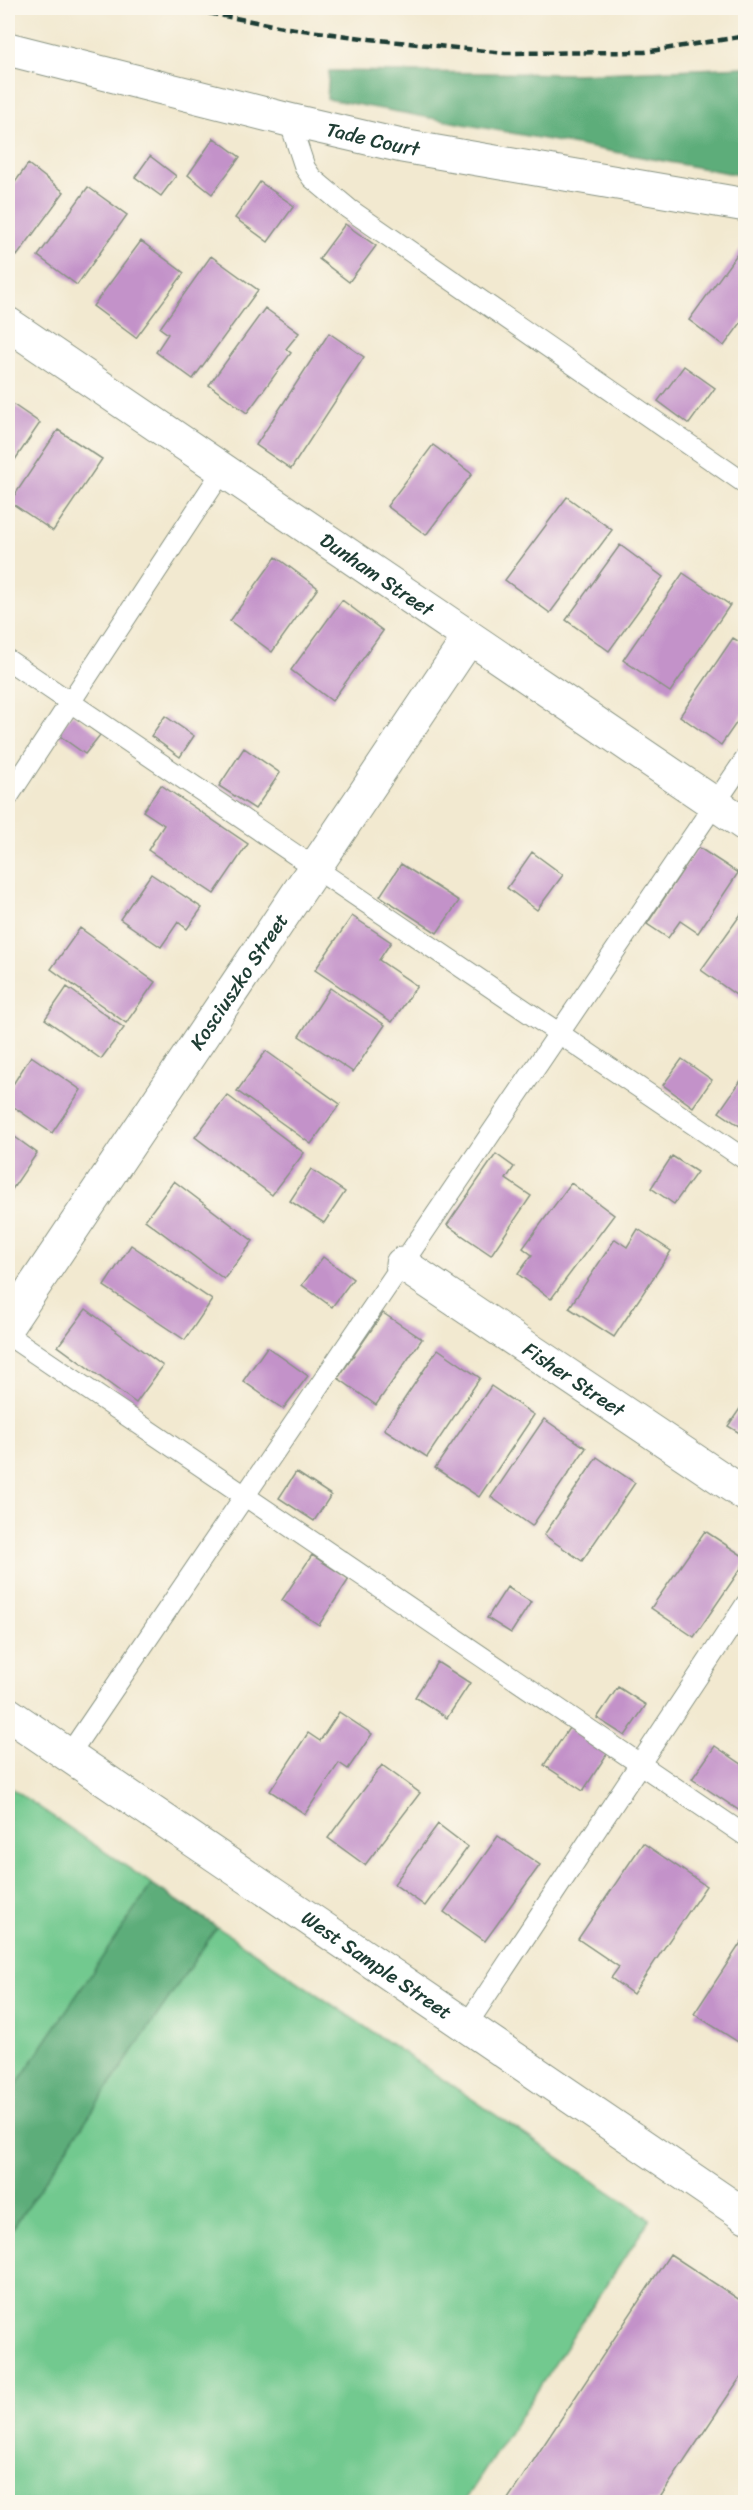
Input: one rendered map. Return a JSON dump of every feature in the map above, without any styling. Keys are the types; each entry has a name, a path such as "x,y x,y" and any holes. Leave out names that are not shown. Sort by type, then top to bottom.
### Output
{"street":[{"name":"Tade Court","path":"8,49 402,146 746,205"},
{"name":"Dunham Street","path":"8,324 746,825"},
{"name":"Kosciuszko Street","path":"8,1325 469,638"},
{"name":"Fisher Street","path":"402,1264 746,1495"},
{"name":"West Sample Street","path":"8,1714 746,2216"}],"lane":[{"path":"289,120 305,168 312,178 349,209 746,484"},
{"path":"8,797 223,470"},
{"path":"8,660 746,1160"},
{"path":"68,1755 245,1498 746,758"},
{"path":"8,1335 746,1836"},
{"path":"466,2026 746,1604"}],"green space":[{"path":"745,67 745,176 327,99 329,71 576,74"},
{"path":"8,1786 152,1884 8,2097"},
{"path":"152,1884 217,1927 8,2235 8,2097"},
{"path":"217,1927 650,2219 464,2502 8,2502 8,2235"}],"building":[{"path":"214,138 240,157 212,194 188,175"},
{"path":"150,156 176,176 161,196 135,177"},
{"path":"28,164 64,192 17,256 8,249 8,192"},
{"path":"260,182 294,206 268,242 235,218"},
{"path":"88,187 127,215 77,285 38,256"},
{"path":"345,224 376,246 349,282 319,259"},
{"path":"141,241 184,273 136,338 93,306"},
{"path":"746,242 746,316 724,346 689,320"},
{"path":"211,256 258,290 193,379 156,352 168,334 160,328"},
{"path":"265,308 299,333 286,349 291,353 247,413 209,385"},
{"path":"329,333 364,357 291,469 256,445"},
{"path":"684,366 715,388 689,424 658,401"},
{"path":"8,401 40,423 8,470"},
{"path":"58,430 102,459 53,531 10,502"},
{"path":"433,445 472,474 426,535 387,506"},
{"path":"567,497 612,530 550,613 505,580"},
{"path":"620,545 663,577 609,651 566,620"},
{"path":"276,557 318,588 272,652 230,621"},
{"path":"683,573 730,605 670,692 623,660"},
{"path":"342,600 383,631 332,701 291,670"},
{"path":"733,638 746,646 746,709 721,745 680,716"},
{"path":"72,714 100,735 85,754 57,734"},
{"path":"165,716 194,736 180,757 151,736"},
{"path":"244,748 280,773 255,809 219,786"},
{"path":"161,785 248,844 214,894 148,850 164,825 143,811"},
{"path":"698,847 738,873 698,933 680,921 668,938 647,924"},
{"path":"532,852 563,875 537,910 507,888"},
{"path":"401,864 459,901 437,933 380,896"},
{"path":"151,874 202,908 187,929 178,922 161,947 120,919"},
{"path":"746,907 746,1002 701,970"},
{"path":"352,916 391,942 379,960 417,986 392,1022 315,970"},
{"path":"80,928 155,982 126,1023 51,969"},
{"path":"67,987 124,1028 101,1059 45,1019"},
{"path":"330,988 385,1025 353,1072 299,1036"},
{"path":"266,1051 340,1104 311,1144 237,1091"},
{"path":"31,1056 81,1090 52,1133 8,1103 8,1092"},
{"path":"682,1059 712,1080 693,1107 663,1085"},
{"path":"742,1079 746,1081 746,1130 719,1112"},
{"path":"227,1095 304,1153 272,1195 195,1137"},
{"path":"8,1132 37,1153 11,1191 8,1189"},
{"path":"496,1154 514,1167 506,1179 531,1196 491,1255 447,1225"},
{"path":"672,1156 697,1172 674,1204 651,1188"},
{"path":"311,1169 345,1192 324,1223 290,1201"},
{"path":"174,1181 253,1241 224,1279 145,1220"},
{"path":"571,1183 614,1215 551,1299 518,1274 532,1255 523,1248"},
{"path":"638,1229 671,1251 614,1337 569,1308 615,1239 627,1247"},
{"path":"131,1245 212,1300 185,1340 104,1286"},
{"path":"323,1257 353,1279 332,1307 302,1285"},
{"path":"86,1309 163,1366 136,1403 58,1346"},
{"path":"383,1313 422,1339 376,1405 338,1378"},
{"path":"267,1347 308,1376 283,1409 243,1381"},
{"path":"438,1349 480,1378 427,1457 384,1429"},
{"path":"491,1386 534,1415 479,1497 435,1468"},
{"path":"746,1400 746,1437 728,1426"},
{"path":"544,1419 586,1448 532,1526 491,1497"},
{"path":"597,1457 635,1483 582,1561 544,1535"},
{"path":"296,1472 331,1495 314,1521 279,1498"},
{"path":"705,1531 746,1558 746,1561 694,1637 651,1608"},
{"path":"312,1555 349,1579 319,1625 282,1600"},
{"path":"507,1587 531,1602 511,1633 487,1618"},
{"path":"437,1662 470,1683 447,1718 415,1697"},
{"path":"618,1687 646,1705 625,1736 597,1718"},
{"path":"339,1712 372,1734 348,1769 339,1763 305,1814 270,1791 308,1733 320,1741"},
{"path":"569,1728 607,1754 583,1791 544,1765"},
{"path":"715,1746 746,1767 746,1803 740,1811 692,1779"},
{"path":"382,1765 420,1793 365,1865 328,1838"},
{"path":"438,1824 468,1847 425,1906 394,1884"},
{"path":"498,1836 540,1865 485,1941 444,1912"},
{"path":"643,1843 706,1886 633,1994 611,1978 619,1967 578,1939"},
{"path":"746,1935 746,2047 694,2014"},
{"path":"670,2254 746,2304 746,2369 657,2502 506,2502"}],"railway":[{"path":"182,8 288,28 505,53 645,52 746,36"}]}
